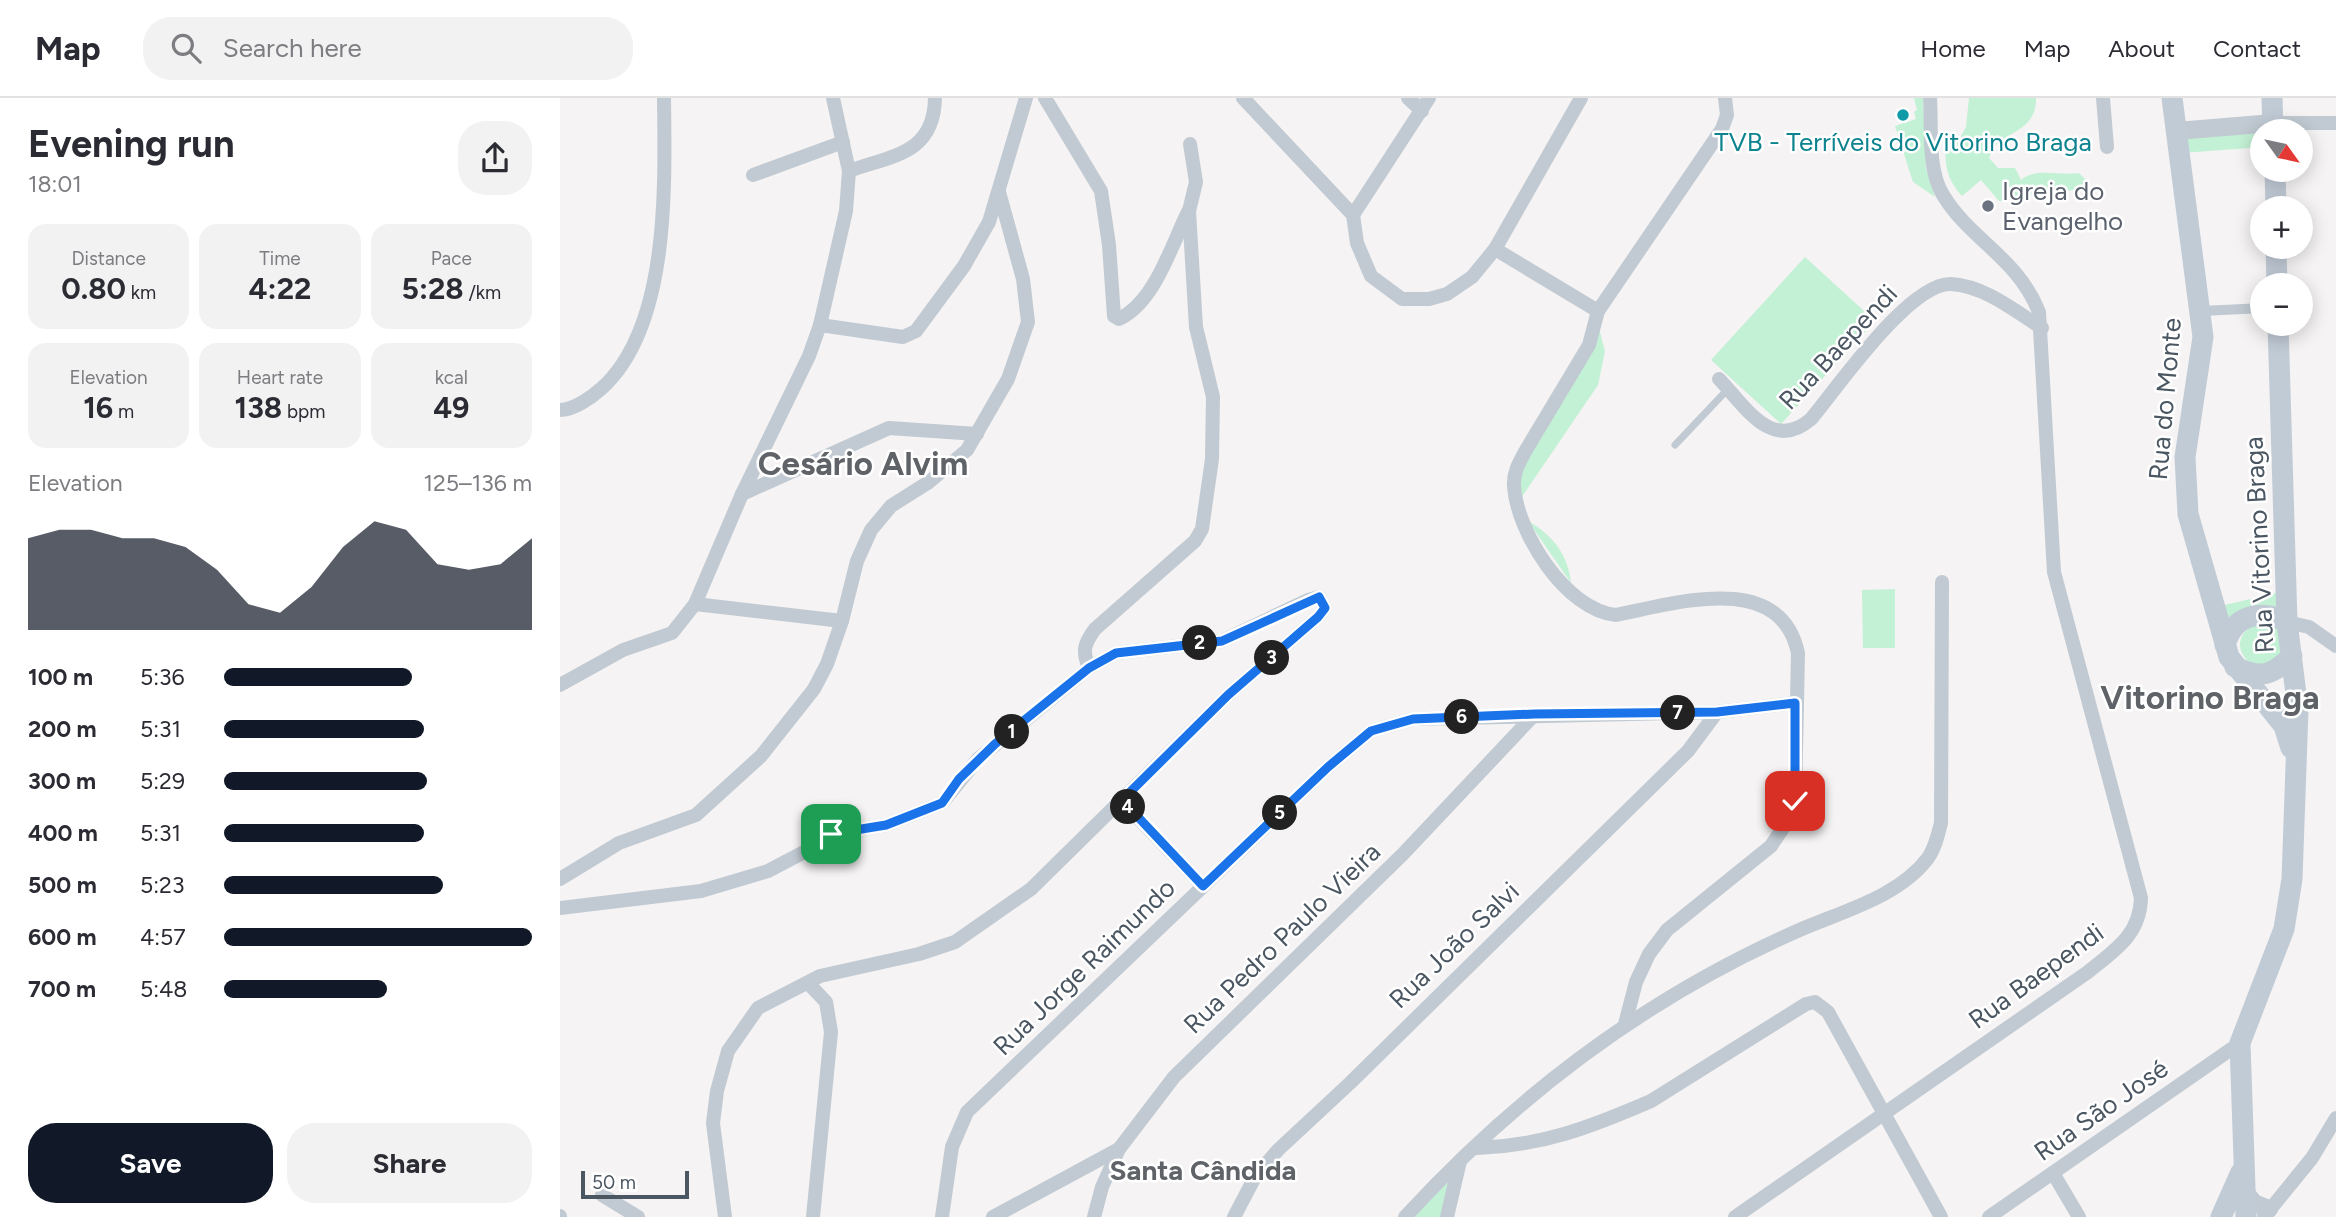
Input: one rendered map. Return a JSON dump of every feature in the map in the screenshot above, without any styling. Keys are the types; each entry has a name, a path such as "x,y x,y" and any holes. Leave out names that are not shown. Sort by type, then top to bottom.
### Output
{"main road":[{"name":"Rua do Monte","path":"2172,98 2202,311 2203,337 2185,457 2184,485 2188,514 2225,645 2235,667 2284,726 2296,763"},
{"path":"2272,98 2273,119"},
{"name":"Rua Vitorino Braga","path":"2246,1217 2240,1043 2291,902 2298,710 2287,622 2278,336"},
{"path":"2225,645 2228,633 2245,617 2268,615 2287,622"},
{"path":"2235,667 2253,676 2263,676 2280,668 2292,656"},
{"path":"2221,1217 2244,1167"}],"street":[{"path":"561,411 593,396 611,380 627,360 647,318 656,265 663,176 663,98"},
{"path":"560,685 623,650 672,633 695,604 742,494 809,356 820,325 846,212 849,171 833,98"},
{"path":"849,171 920,144 933,124 936,98"},
{"path":"820,325 904,337 916,331 964,266 989,222 1026,98"},
{"path":"1045,98 1101,191 1109,245 1114,316 1119,318 1130,313 1143,299 1189,211 1196,182 1190,145"},
{"path":"1243,98 1353,215 1357,243 1371,276 1402,299 1429,299 1447,294 1472,277 1495,250 1581,98"},
{"path":"1353,215 1426,104 1408,98"},
{"path":"1625,1024 1636,982 1649,954 1667,930 1771,846 1785,825 1795,801 1798,653 1794,633 1763,607 1713,596 1616,615 1600,614 1572,593 1553,572 1519,519 1514,484 1516,467 1589,345 1598,311 1721,129 1727,115 1725,98"},
{"name":"Rua Baependi","path":"1735,1217 2088,972 2126,942 2136,926 2140,912 2141,898 2054,572 2042,328 2031,290 1942,194 1934,165 1930,98"},
{"path":"2103,98 2107,148"},
{"path":"2314,124 2336,123"},
{"path":"2177,131 2250,128"},
{"path":"753,175 843,142"},
{"path":"560,879 619,843 696,815 761,756 814,690 842,621 857,561 871,530 891,506 929,482 967,450 1008,379 1028,322 1023,279 999,192"},
{"path":"1089,668 1083,654 1086,642 1096,629 1188,548 1202,529 1212,459 1213,397 1196,327 1189,211"},
{"path":"1495,250 1598,311"},
{"name":"Rua Baependi","path":"1724,384 1768,428 1782,433 1796,430 1811,419 1901,311 1922,293 1949,284 1995,298 2042,328"},
{"path":"2202,311 2250,309"},
{"path":"742,494 889,428 977,434"},
{"path":"1405,1217 1460,1160 1477,1148 1497,1124 1625,1024 1732,962 1890,891 1930,856 1941,823 1942,582"},
{"path":"560,908 701,891 768,871 808,850 831,834 886,825 942,803 978,759 1089,668 1116,653 1222,641 1319,597 1325,608 1228,695 1031,889 955,942 919,954 820,976 758,1008 728,1051 717,1091 713,1123 725,1217"},
{"path":"695,604 842,621"},
{"path":"2287,622 2309,627 2336,646"},
{"name":"Rua Jorge Raimundo","path":"942,1217 952,1147 967,1112 1328,767 1371,731 1413,719 1535,714 1717,712 1795,703"},
{"name":"Rua João Salvi","path":"1234,1217 1255,1177 1278,1150 1350,1083 1688,751 1717,712"},
{"name":"Rua Pedro Paulo Vieira","path":"1094,1217 1102,1187 1119,1149 1174,1077 1403,854 1535,714"},
{"path":"1122,800 1203,886"},
{"path":"808,983 826,1002 831,1032 813,1217"},
{"path":"1477,1148 1520,1147 1553,1139 1651,1101 1806,1004 1815,1002 1828,1012 1941,1217"},
{"name":"Rua São José","path":"1989,1217 2240,1043"},
{"path":"2245,1192 2264,1214 2312,1158 2336,1118"},
{"path":"993,1217 1119,1149"},
{"path":"1447,1217 1460,1160"},
{"path":"2053,1173 2079,1217"},
{"path":"602,1195 638,1217"}],"lane":[{"path":"1675,445 1724,384"}],"green space":[{"path":"1914,98 1923,98 1926,168 1935,197 1913,182 1895,126 1916,119"},
{"path":"1969,98 2036,98 2035,110 2030,119 1999,142 1989,158 1998,168 2015,168 2021,180 2041,173 2079,173 2088,182 2084,189 2056,192 2052,189 1999,201 1981,180 1962,196 1948,171 1946,143 1959,140 1966,127"},
{"path":"2250,131 2250,148 2182,153 2180,132"},
{"path":"1805,257 1875,321 1781,424 1711,360"},
{"path":"1597,321 1605,351 1598,385 1517,504 1516,467"},
{"path":"1528,521 1552,539 1558,547 1567,563 1571,583"},
{"path":"1895,589 1895,648 1863,648 1862,590"},
{"path":"2285,591 2286,620 2227,630 2216,607"},
{"path":"2260,621 2281,630 2281,659 2254,667 2243,654 2240,642 2246,631"},
{"path":"1449,1175 1445,1217 1411,1217"}],"place":[{"name":"TVB - Terríveis do Vitorino Braga","path":"1903,115"},
{"name":"Igreja do Evangelho","path":"1988,206"}],"district":[{"name":"Cesário Alvim","path":"863,463"},
{"name":"Vitorino Braga","path":"2210,697"},
{"name":"Santa Cândida","path":"1203,1170"}],"route":[{"path":"831,834 886,825 942,803 959,779 995,744 1089,668 1116,653 1165,645 1222,641 1319,597 1325,608 1318,617 1228,695 1122,800 1203,886 1328,767 1371,731 1413,719 1535,714 1717,712 1795,703 1795,801"}]}
